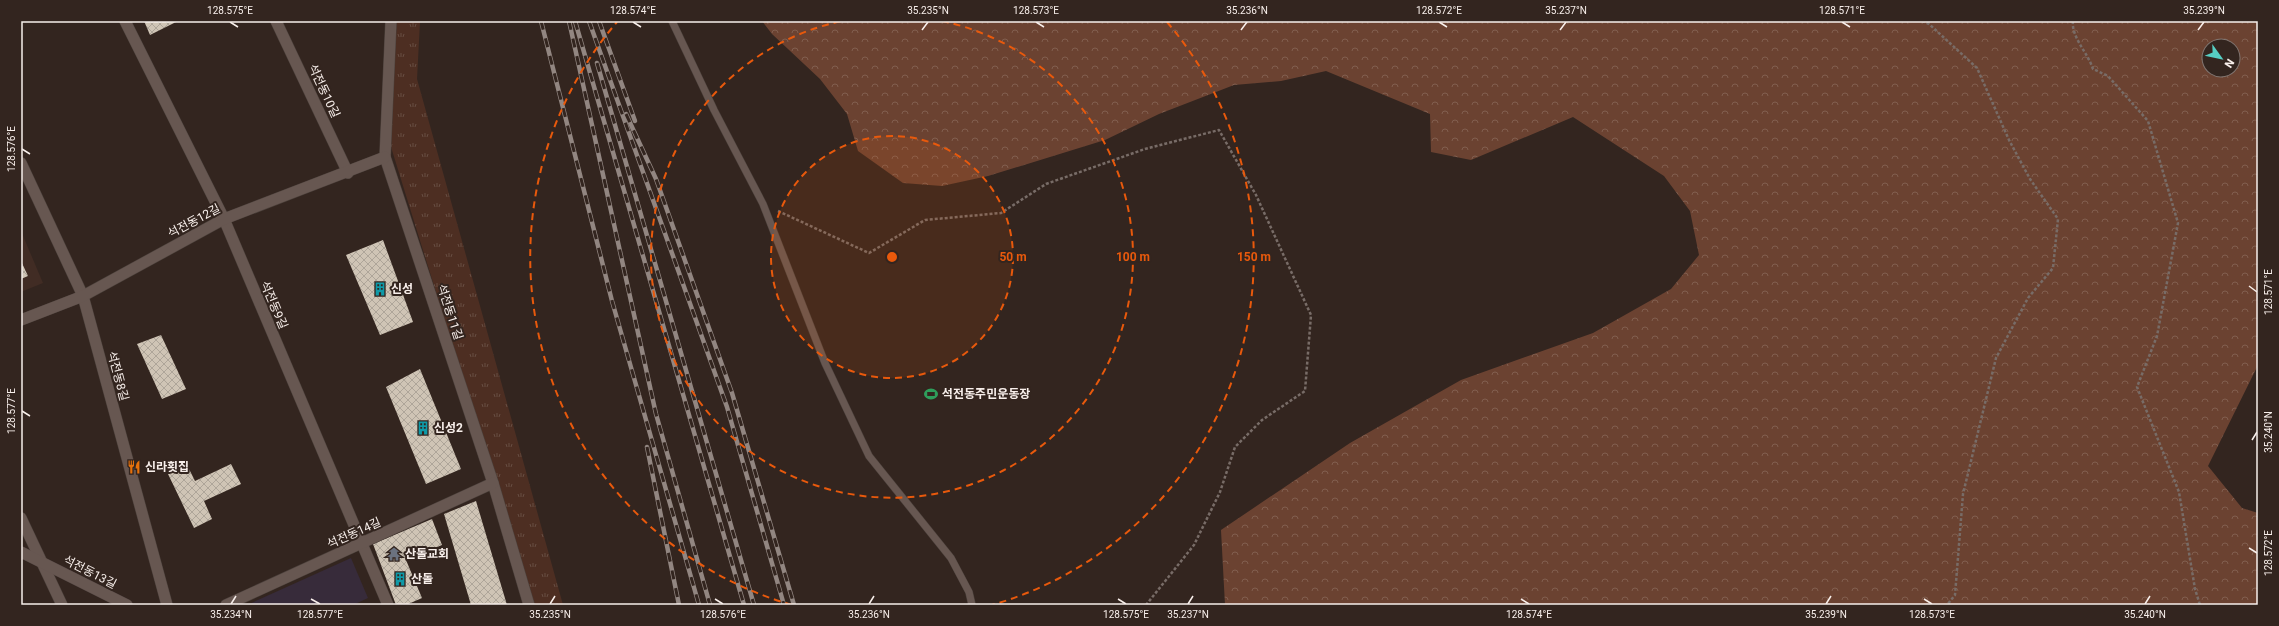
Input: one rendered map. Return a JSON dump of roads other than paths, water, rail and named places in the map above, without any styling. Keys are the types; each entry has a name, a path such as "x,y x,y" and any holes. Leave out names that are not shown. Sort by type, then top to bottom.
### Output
{"street":[{"name":"석전동9길","path":"125,21 224,219 388,605"},
{"name":"석전동10길","path":"276,21 348,173"},
{"name":"석전동11길","path":"391,21 385,157 493,484 529,605"},
{"name":"석전동12길","path":"21,320 83,296 224,219 348,173 385,157"},
{"name":"석전동8길","path":"21,163 83,296 167,605"},
{"name":"석전동14길","path":"226,605 362,545 493,484"},
{"name":"석전동13길","path":"21,518 62,605"},
{"name":"석전동13길","path":"21,552 127,605"}],"lane":[{"path":"672,21 714,110 763,204 825,363 869,456 950,558 969,592 972,605"}],"railway":[{"path":"541,21 612,301 699,605"},
{"path":"569,21 656,414 710,605"},
{"path":"575,21 744,605"},
{"path":"589,21 727,407 784,605"},
{"path":"599,21 635,121"},
{"path":"597,63 754,605"},
{"path":"626,114 656,179 732,393 794,605"},
{"path":"647,447 679,605"}],"place":[{"name":"신성","path":"380,289"},
{"name":"석전동주민운동장","path":"931,394"},
{"name":"신성2","path":"423,428"},
{"name":"신라횟집","path":"134,467"},
{"name":"산돌교회","path":"394,554"},
{"name":"산돌","path":"400,579"}]}
